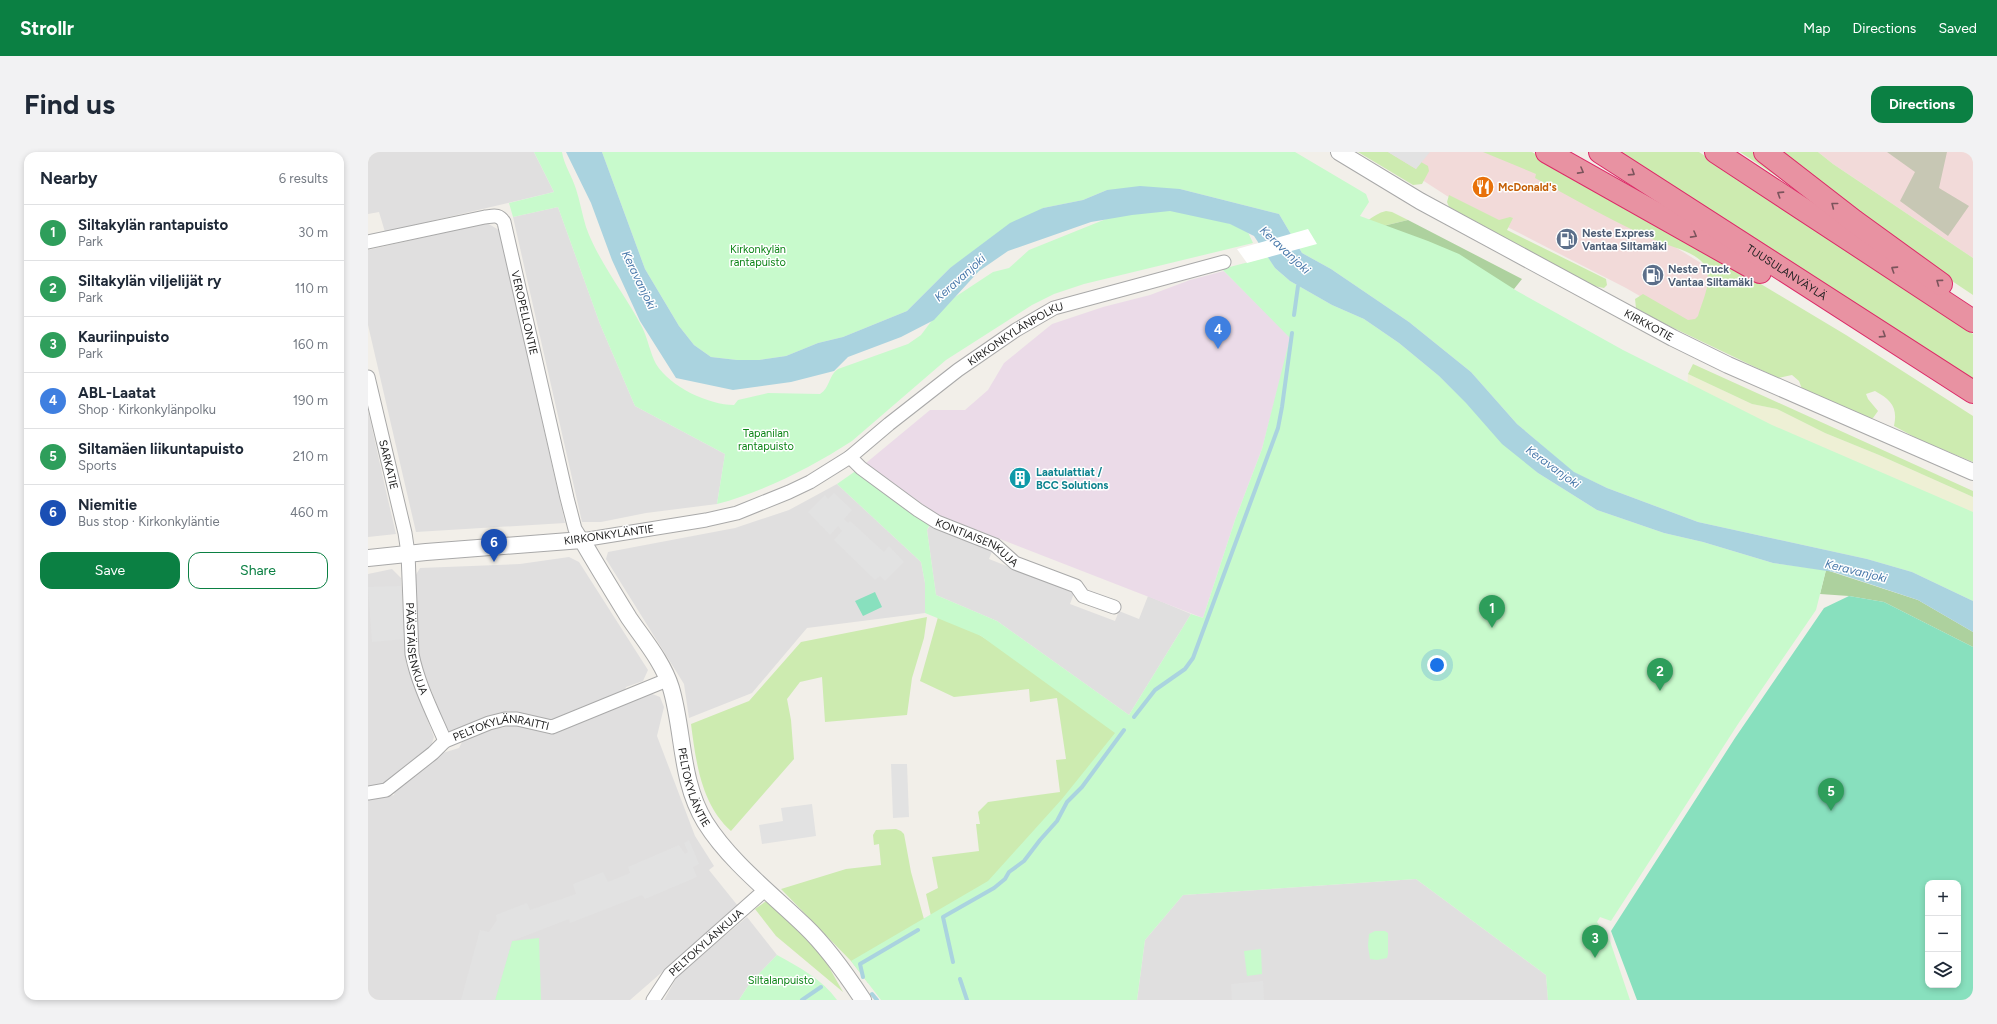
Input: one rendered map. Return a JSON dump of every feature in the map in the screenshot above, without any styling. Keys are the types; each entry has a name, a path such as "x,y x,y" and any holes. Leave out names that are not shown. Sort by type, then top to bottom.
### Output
{"highway":[{"path":"1547,152 1779,283 1850,314"},
{"name":"TUUSULANVÄYLÄ","path":"1600,152 1973,392"},
{"path":"1716,152 1973,321"},
{"path":"1765,152 1854,220 1973,307"}],"street":[{"name":"KIRKKOTIE","path":"1339,152 1420,201 1673,338 1728,365 1973,472"},
{"name":"VEROPELLONTIE","path":"368,242 485,217 501,217 504,222 567,498 575,528 582,540"},
{"name":"KIRKONKYLÄNPOLKU","path":"837,465 850,457 889,424 958,370 1016,330 1054,308 1224,262"},
{"name":"SARKATIE","path":"368,377 405,533 408,553"},
{"name":"KONTIAISENKUJA","path":"850,457 867,473 937,522 995,545 1016,564 1076,586 1083,596 1114,607"},
{"name":"KIRKONKYLÄNTIE","path":"368,558 408,553 582,540 706,520 737,513 810,482 837,465"},
{"name":"PELTOKYLÄNTIE","path":"582,540 656,659 667,680 677,716 692,795 705,821 721,844 806,927 834,959 863,1000"},
{"name":"PÄÄSTÄISENKUJA","path":"408,553 414,660 430,708 445,740"},
{"name":"PELTOKYLÄNRAITTI","path":"368,792 386,790 433,753 445,740 505,719 517,719 552,727 667,680"},
{"name":"PELTOKYLÄNKUJA","path":"653,1000 670,974 766,889"}],"shaded area":[{"path":"368,152 534,152 554,192 385,232 379,212 368,214"},
{"path":"1379,152 1496,152 1620,213 1709,268 1702,332 1626,288 1447,196"},
{"path":"1388,152 1430,152 1416,169"},
{"path":"1818,152 1973,152 1973,258 1833,164"},
{"path":"1887,152 1947,152 1939,188 1969,206 1948,236 1900,201 1915,172"},
{"path":"558,207 600,324 635,406 725,454 717,504 646,513 601,522 582,522 513,217"},
{"path":"487,223 499,230 565,523 416,532 368,325 368,250"},
{"path":"1224,271 1291,338 1262,449 1235,520 1203,618 936,514 866,463 930,410 965,410 988,390 1004,363 1052,324 1103,307 1150,295 1190,280"},
{"path":"1688,374 1752,404 1777,409 1825,433 1879,455 1973,497 1973,547 1752,459 1687,391"},
{"path":"368,410 386,491 396,534 368,537"},
{"path":"837,484 921,562 925,583 925,613 807,628 752,693 689,718 684,684 606,559 608,552 735,528 789,510"},
{"path":"834,493 852,510 844,519 848,523 850,521 884,552 889,546 904,562 885,581 880,576 875,580 834,540 842,531 838,526 830,535 808,512 825,495 828,499"},
{"path":"931,524 993,549 989,559 1074,593 1070,604 1115,621 1119,611 1139,619 1148,596 1191,614 1129,715 997,621 936,595 927,530"},
{"path":"569,557 579,562 648,670 643,681 626,687 624,693 550,722 508,711 459,732 449,731 445,725 420,662 414,578 420,568 520,564"},
{"path":"392,569 401,578 406,663 434,737 431,746 382,784 368,787 368,574"},
{"path":"401,586 405,639 372,642 368,587"},
{"path":"647,692 660,697 664,707 657,736 695,836 714,866 709,870 738,906 630,1000 368,1000 368,798 371,800 394,795 396,784 436,755 459,748 464,738 492,726 502,728 516,723 554,734 570,727 573,721"},
{"path":"891,764 907,764 909,817 893,818"},
{"path":"812,804 816,836 762,844 759,825 783,821 781,808"},
{"path":"689,840 699,864 693,867 697,877 645,899 642,895 570,923 569,919 512,941 495,1000 461,1000 480,930 489,932 497,920 496,915 527,903 530,910 576,894 573,884 603,872 608,882 630,873 628,867 679,845 685,854 688,852 684,843"},
{"path":"1416,879 1546,975 1548,1000 1137,1000 1145,940 1183,895"},
{"path":"747,917 777,955 750,983 739,1000 664,1000 678,975"},
{"path":"1263,981 1264,1000 1232,1000 1231,984"}],"green space":[{"name":"Tapanilan rantapuisto","path":"534,152 562,152 564,161 576,189 591,240 642,327 656,364 662,372 680,387 691,393 713,402 724,404 734,405 738,400 768,393 820,394 826,389 832,375 838,369 908,344 921,335 933,319 955,297 993,272 1009,268 1029,250 1111,217 1161,209 1211,217 1247,230 1253,243 1084,284 1054,294 1032,305 946,360 852,441 836,451 787,478 735,499 717,504 725,454 635,406 600,324 558,207 513,217 509,203 554,192"},
{"name":"Kirkonkylän rantapuisto","path":"602,152 1295,152 1366,194 1369,202 1360,216 1459,254 1517,291 1623,350 1772,425 1973,512 1973,601 1912,572 1867,559 1698,522 1607,488 1573,472 1517,424 1471,372 1409,322 1331,269 1302,253 1279,214 1180,189 1107,190 1083,200 1043,208 950,268 907,311 843,337 818,343 786,356 759,360 737,360 711,357 694,345 679,326 645,269"},
{"path":"1358,152 1388,152 1416,169 1421,162 1428,166 1429,171 1422,184 1413,185"},
{"path":"1483,152 1532,152 1674,232 1846,335 1973,416 1973,462 1920,440 1894,426 1895,414 1892,405 1875,391 1866,394 1868,399 1878,411 1873,418 1867,418 1802,389 1799,381 1792,375 1778,378 1659,321 1636,308 1635,299 1643,294 1688,320 1695,319 1698,316 1708,282 1708,275 1703,263 1688,253 1641,234 1595,211 1535,178 1536,174"},
{"path":"1621,152 1699,152 1973,334 1973,379"},
{"path":"1740,152 1755,152 1814,201"},
{"path":"1781,152 1818,152 1833,164 1973,258 1973,295 1949,279"},
{"path":"1449,195 1499,220 1510,217 1513,218 1507,230 1606,279 1607,285 1604,288 1594,286 1449,207 1447,202"},
{"path":"1386,211 1392,212 1408,220 1350,234 1376,215"},
{"path":"1408,220 1522,279 1514,289 1330,239"},
{"path":"1268,257 1275,268 1290,281 1332,305 1364,319 1399,343 1439,376 1538,473 1597,510 1664,533 1703,542 1773,563 1826,570 1816,610 1738,724 1611,921 1600,917 1597,922 1610,941 1630,1000 1548,1000 1546,975 1416,879 1183,895 1145,940 1137,1000 881,1000 851,961 988,881 1062,799 1115,733 981,636 925,613 925,583 921,562 837,484 857,470 930,524 927,530 936,595 997,621 1129,715 1191,614 1203,618 1235,520 1262,449 1290,338 1222,269"},
{"path":"1693,364 1973,491 1973,497 1879,455 1825,433 1777,409 1752,404 1688,374"},
{"path":"1826,570 1918,600 1973,632 1973,647 1884,602 1849,596 1820,594"},
{"path":"875,592 882,607 863,616 855,601"},
{"path":"1849,596 1884,602 1973,647 1973,1000 1637,1000 1611,931 1735,738 1824,608"},
{"path":"940,610 1192,769 933,925 926,894 938,888 932,857 979,851 976,824 980,824 978,812 988,802 1060,792 1056,760 1066,759 1057,698 1030,702 1029,689 954,697 920,681"},
{"path":"927,617 924,638 912,678 907,715 825,722 822,677 800,682 787,699 791,720 794,759 731,831 721,820 706,795 695,753 691,724 749,701 801,642"},
{"path":"896,829 904,834 911,872 933,952 868,983 851,961 781,889 846,869 881,865 879,844 874,845 873,835 876,830"},
{"path":"765,902 769,902 810,941 825,960 843,992 776,936 755,909"},
{"path":"1375,931 1385,931 1388,933 1387,958 1377,960 1370,959 1368,946 1369,934"},
{"path":"539,938 541,1000 495,1000 512,941"},
{"path":"1261,949 1262,974 1247,976 1244,951"},
{"name":"Siltalanpuisto","path":"777,955 802,969 817,980 837,1000 739,1000 750,983"}],"water":[{"name":"Keravanjoki","path":"566,152 602,152 645,269 679,326 694,345 711,357 737,360 759,360 786,356 818,343 843,337 907,311 950,268 1010,223 1043,208 1083,200 1107,190 1140,186 1180,189 1279,214 1302,253 1331,269 1409,322 1471,372 1517,424 1574,472 1607,488 1698,522 1867,559 1912,572 1973,601 1973,632 1918,600 1834,572 1773,563 1703,542 1664,533 1597,510 1538,473 1502,444 1466,403 1439,376 1399,343 1364,319 1332,305 1290,281 1275,268 1254,236 1230,224 1170,211 1132,215 1091,222 1008,251 979,271 934,320 901,337 848,357 834,371 791,382 733,390 676,378 640,321 612,260 591,203"}],"pier":[{"path":"1308,229 1317,244 1247,263 1237,249"}],"waterway":[{"path":"1294,315 1298,286"},
{"path":"1134,717 1155,690 1185,669 1193,658 1278,428 1292,333"},
{"path":"953,962 943,917 994,888 1005,879 1009,872 1024,861 1057,821 1067,802 1082,787 1124,730"},
{"path":"863,977 860,964 918,930"},
{"path":"960,979 967,1000"},
{"path":"802,1000 821,987"},
{"path":"872,994 877,1000"}],"place":[{"name":"McDonald's","path":"1483,187"},
{"name":"Neste Express Vantaa Siltamäki","path":"1567,239"},
{"name":"Neste Truck Vantaa Siltamäki","path":"1653,275"},
{"name":"ABL-Laatat","path":"1218,349"},
{"name":"Laatulattiat / BCC Solutions","path":"1020,478"},
{"name":"Niemitie","path":"494,562"},
{"name":"Siltakylän rantapuisto","path":"1492,628"},
{"name":"Siltakylän viljelijät ry","path":"1660,691"},
{"name":"Siltamäen liikuntapuisto","path":"1831,811"},
{"name":"Kauriinpuisto","path":"1595,958"}]}
